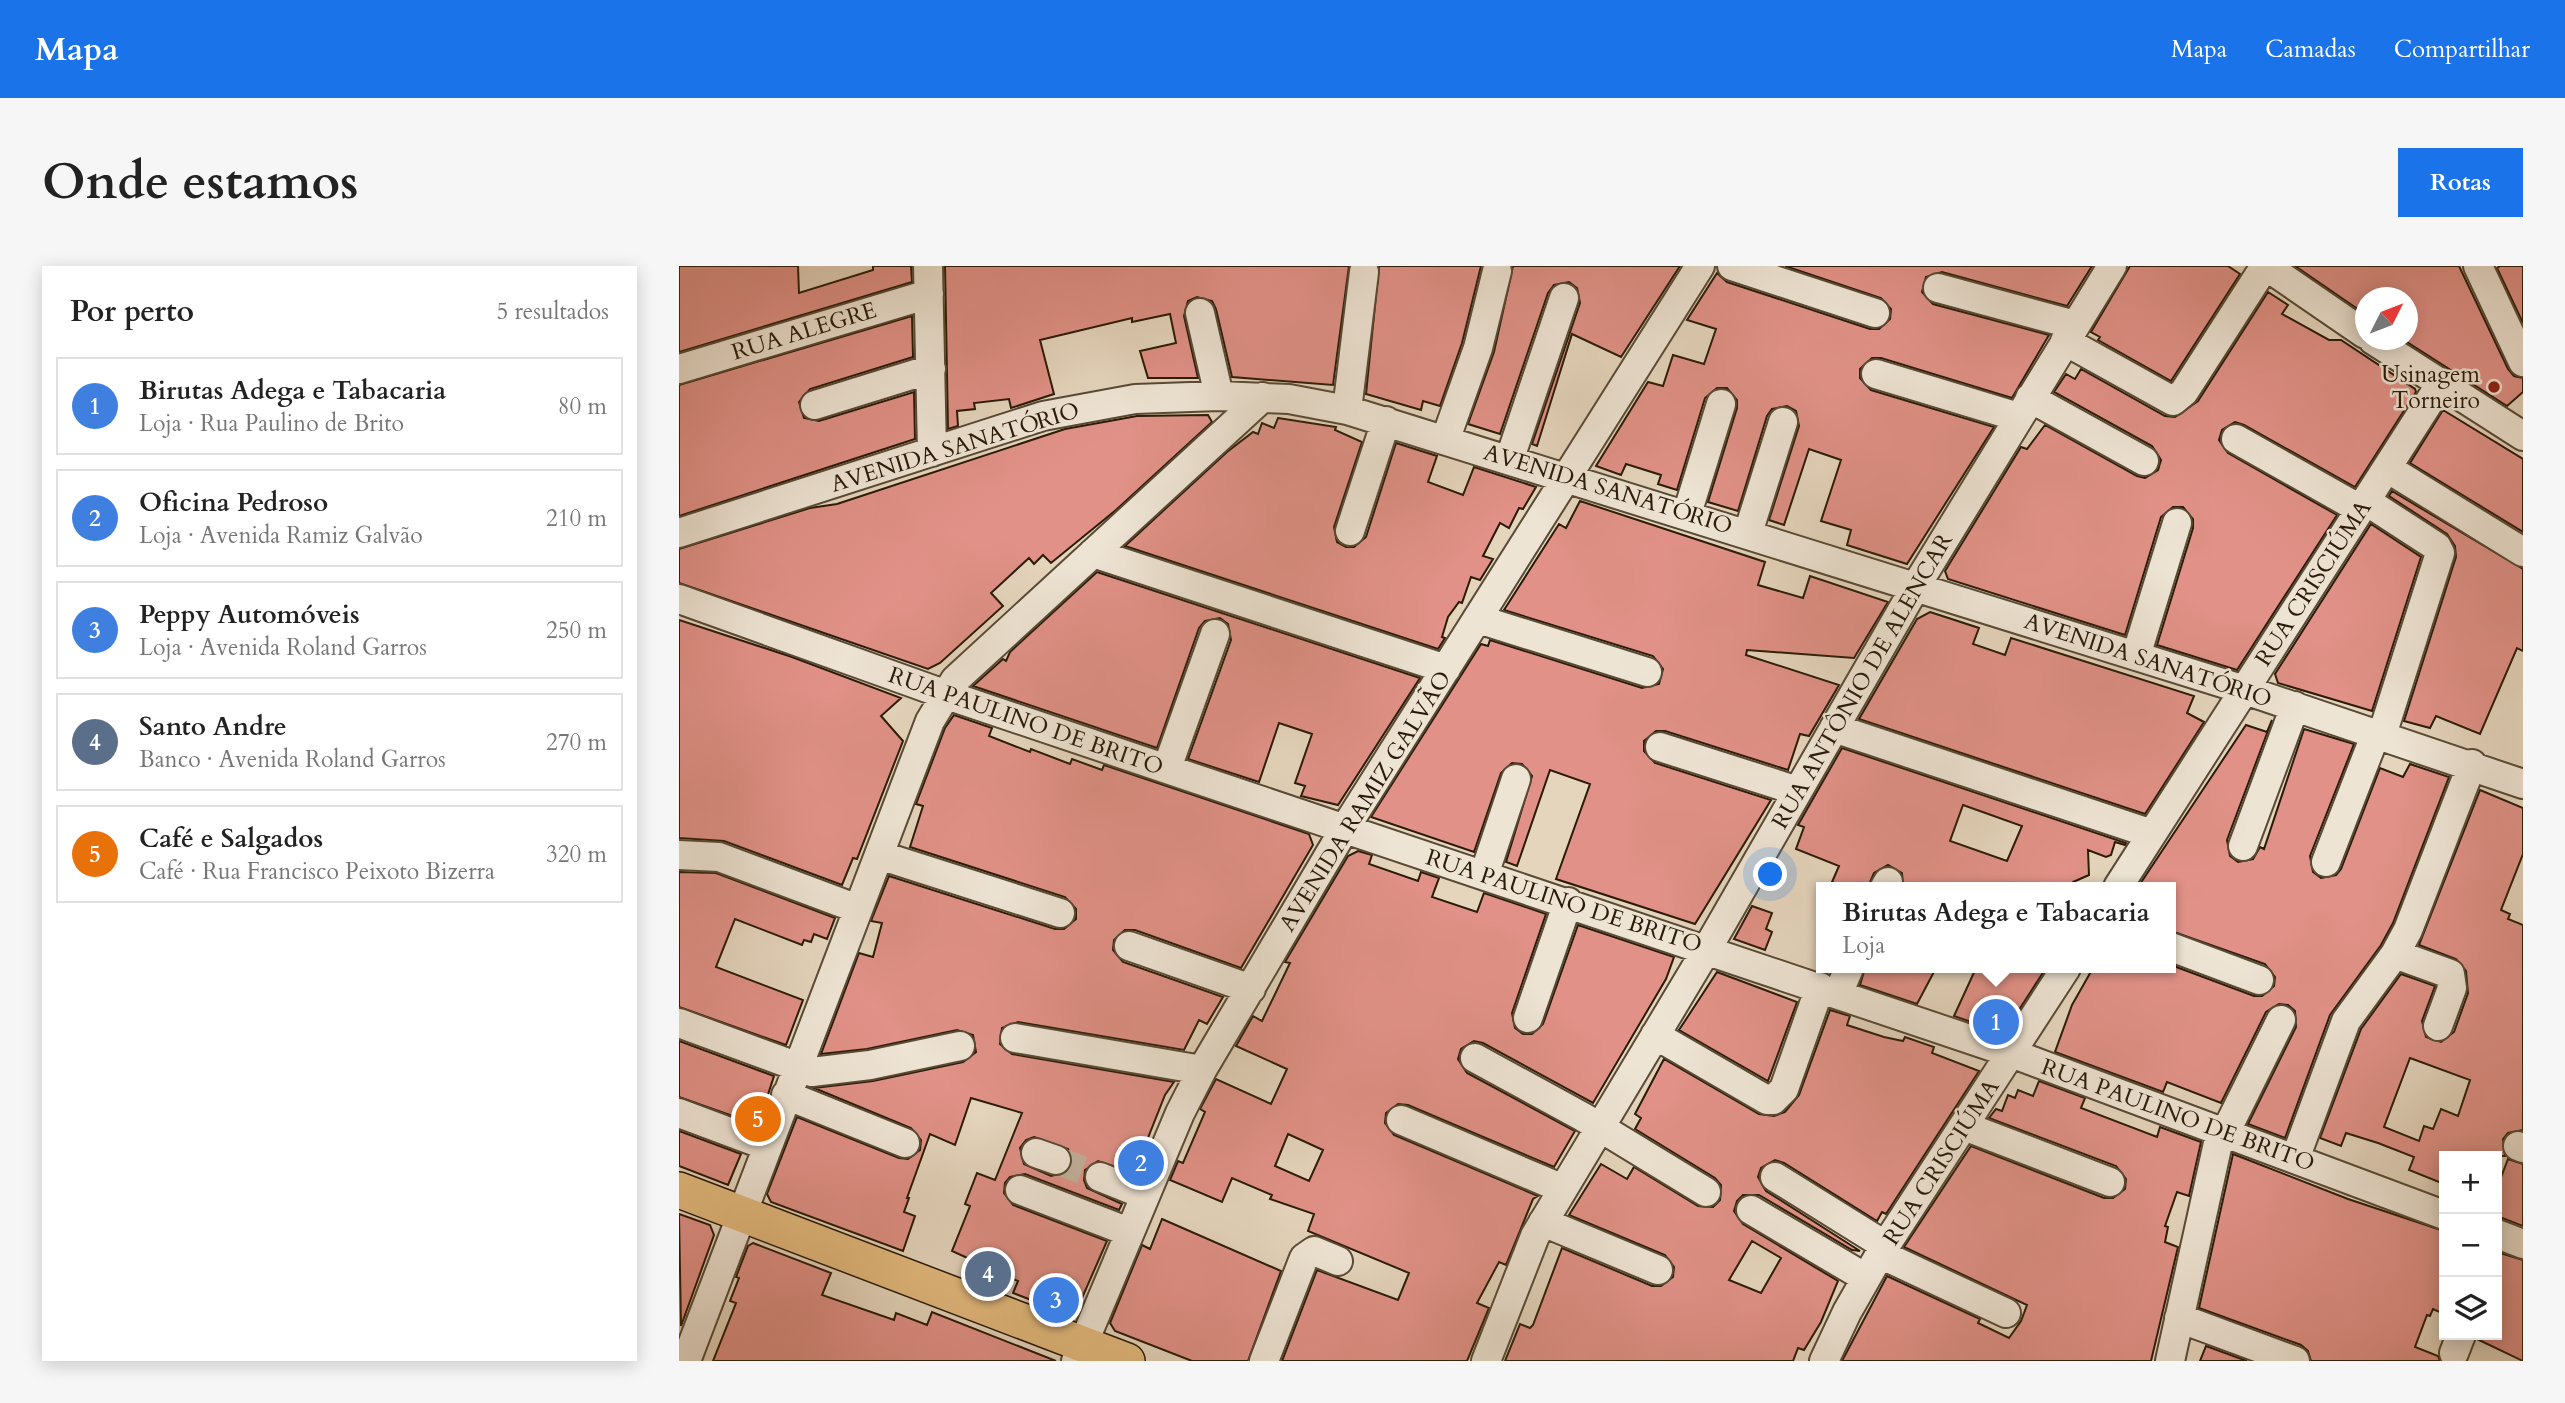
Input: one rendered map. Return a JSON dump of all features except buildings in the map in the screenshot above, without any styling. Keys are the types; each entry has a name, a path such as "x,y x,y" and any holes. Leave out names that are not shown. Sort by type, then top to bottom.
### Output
{"main road":[{"path":"679,1190 1079,1353 1127,1361"}],"street":[{"path":"928,266 932,452"},
{"name":"AVENIDA RAMIZ GALVÃO","path":"1079,1353 1145,1195 1202,1070 1345,828 1700,266"},
{"path":"1733,266 1875,313"},
{"name":"RUA ANTÔNIO DE ALENCAR","path":"1486,1361 1543,1222 1707,948 1916,586 2112,266"},
{"path":"1938,288 2070,333 2169,401 2177,399 2184,392 2265,266 2355,327"},
{"path":"2478,266 2523,362"},
{"path":"1446,438 1478,348 1497,271"},
{"path":"1347,410 1364,272"},
{"name":"RUA ALEGRE","path":"679,369 929,294"},
{"path":"1510,458 1564,298"},
{"path":"1200,313 1219,396"},
{"path":"2388,350 2523,436"},
{"path":"815,405 931,369"},
{"path":"1876,374 2024,408 2144,461"},
{"name":"RUA CRISCIÚMA","path":"2121,882 2440,385"},
{"path":"686,1361 930,721 944,694 976,660 1262,397"},
{"name":"AVENIDA SANATÓRIO","path":"679,533 1043,416 1135,399 1262,397 1347,410 1446,438 1748,533 1844,557 1916,586 2295,706 2472,764 2523,784"},
{"path":"1687,514 1721,404"},
{"path":"1350,531 1386,421"},
{"path":"1748,533 1783,422"},
{"path":"2236,439 2363,505 2437,547 2440,553 2379,734 2326,862"},
{"path":"2387,468 2523,552"},
{"path":"2136,656 2177,523"},
{"path":"1093,553 1446,669"},
{"name":"RUA PAULINO DE BRITO","path":"679,599 944,694 1707,948 2011,1053 2220,1134 2439,1212"},
{"path":"1478,619 1647,671"},
{"path":"1167,768 1215,634"},
{"path":"2243,846 2295,706"},
{"path":"1834,728 2152,834"},
{"path":"1660,747 1798,791"},
{"path":"2295,1159 2346,1021 2395,954 2408,930 2472,764"},
{"path":"1484,875 1517,779"},
{"path":"679,855 719,857 858,909"},
{"path":"879,855 1060,913"},
{"path":"1528,1018 1568,902"},
{"path":"1129,947 1251,989"},
{"path":"2176,949 2259,980"},
{"path":"2395,954 2450,974 2452,988 2438,1026"},
{"path":"1655,1035 1767,1100 1773,1100 1784,1089 1829,990 1844,973"},
{"name":"RUA CRISCIÚMA","path":"1824,1361 1865,1278 2063,973"},
{"path":"2170,1361 2220,1134 2230,1123 2281,1020"},
{"path":"679,1023 797,1068 832,1071 960,1046"},
{"path":"1015,1038 1202,1070"},
{"path":"1475,1058 1601,1128 1706,1192"},
{"path":"786,1095 905,1143"},
{"path":"679,1113 767,1146"},
{"path":"1401,1120 1563,1189"},
{"path":"1964,1126 2110,1182"},
{"path":"1100,1177 1145,1195"},
{"path":"1775,1177 1883,1250 2006,1313"},
{"path":"1020,1190 1129,1232"},
{"path":"1751,1210 1865,1278"},
{"path":"1543,1222 1658,1270"},
{"path":"1263,1361 1304,1258 1314,1251 1338,1261"},
{"path":"2179,1318 2295,1361"}],"tunnel":[{"path":"1056,1160 1100,1177"}],"place":[{"name":"Usinagem Torneiro","path":"2494,387"},
{"name":"Birutas Adega e Tabacaria","path":"1996,1022"},
{"name":"Café e Salgados","path":"758,1119"},
{"name":"Oficina Pedroso","path":"1141,1163"},
{"name":"Santo Andre","path":"988,1274"},
{"name":"Peppy Automóveis","path":"1056,1300"}]}
